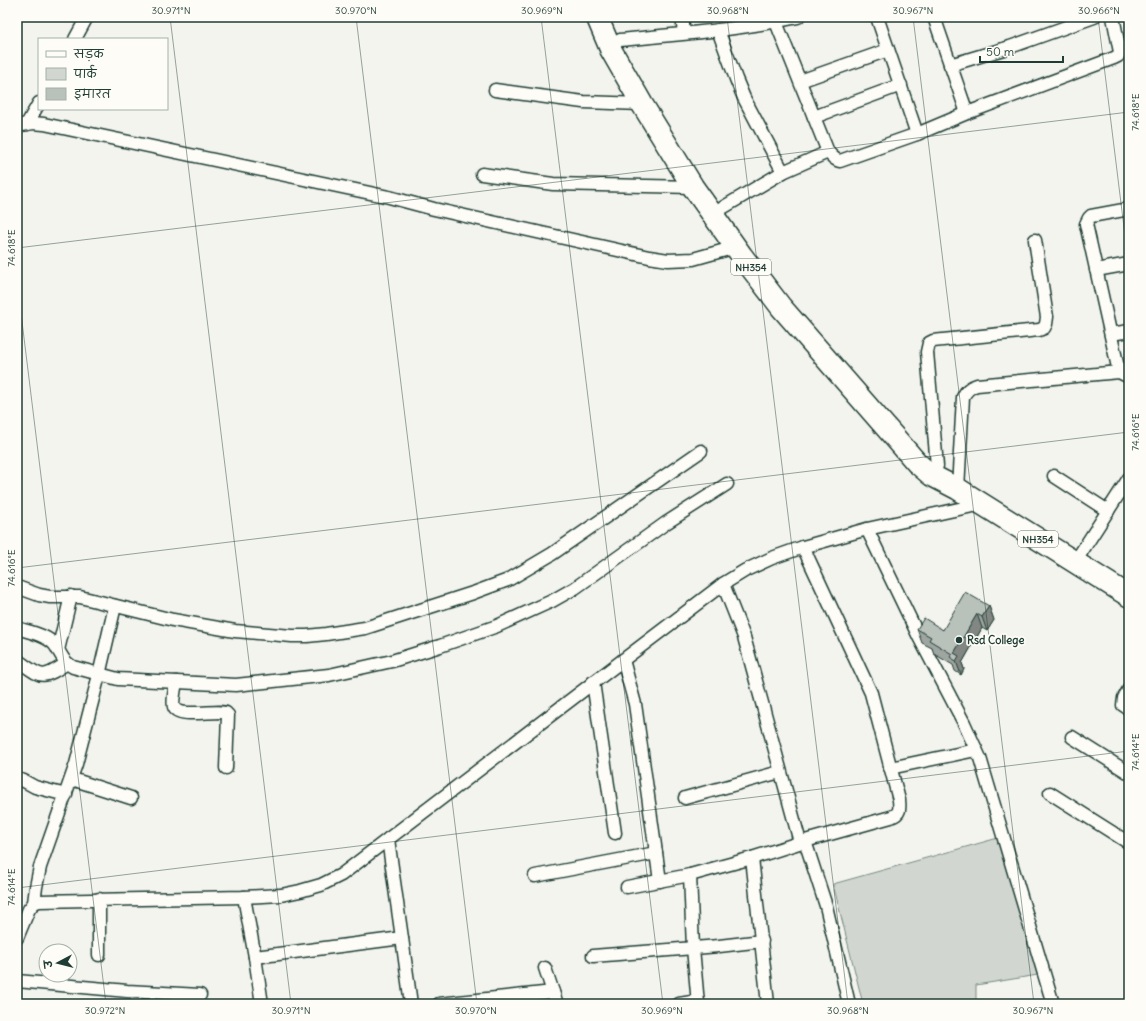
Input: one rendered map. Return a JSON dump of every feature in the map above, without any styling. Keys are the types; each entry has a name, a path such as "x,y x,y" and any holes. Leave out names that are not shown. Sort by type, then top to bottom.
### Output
{"highway":[{"name":"NH354","path":"597,17 612,50 642,104 693,187 719,211 752,248 792,298 947,479 982,504 1129,596"},
{"name":"NH354","path":"611,17 620,40 646,86 704,179 736,247 782,307 917,463 931,475 947,479"}],"street":[{"path":"76,38 87,17"},
{"path":"682,17 684,33"},
{"path":"620,40 718,30 776,22 798,17"},
{"path":"877,17 917,134"},
{"path":"934,17 967,113"},
{"path":"950,65 1094,17"},
{"path":"776,22 828,152 836,160 840,161 917,134 967,113 1118,56 1120,48 1113,17"},
{"path":"718,30 744,98 783,172"},
{"path":"800,81 888,50"},
{"path":"814,117 901,85"},
{"path":"495,90 583,102 642,104"},
{"path":"22,125 38,104"},
{"path":"22,125 33,123 44,124 337,186 649,257 668,260 693,259 736,247"},
{"path":"719,211 783,172 828,152"},
{"path":"482,174 553,184 693,187"},
{"path":"947,479 963,398 965,392 970,387 977,385 1124,374 1111,334 1086,227 1087,221 1091,216 1129,209"},
{"path":"947,479 927,352 929,343 933,341 1039,330 1044,328 1046,318 1035,240"},
{"path":"1096,270 1129,264"},
{"path":"1111,334 1129,331"},
{"path":"17,587 39,595 50,597 80,597 203,626 275,635 307,636 365,628 508,580 552,554 701,451"},
{"path":"1054,476 1108,511"},
{"path":"1075,562 1129,478"},
{"path":"17,628 44,637 54,644 66,664 99,675 118,679 236,685 329,675 399,659 440,646 497,626 552,601 575,588 666,523 726,484"},
{"path":"34,902 44,900 244,897 282,895 321,885 341,875 723,584 746,570 772,558 803,547 867,529 982,504"},
{"path":"867,529 919,637 964,723 982,765 1053,1004"},
{"path":"627,887 690,875 752,858 802,842 895,816 899,812 900,807 871,693 803,547"},
{"path":"723,584 744,637 780,772 802,842 826,906 849,1004"},
{"path":"58,650 71,596"},
{"path":"17,938 29,909 34,902 40,867 72,779 115,606"},
{"path":"17,660 39,675 50,674 66,664"},
{"path":"623,660 635,704 660,881"},
{"path":"176,682 173,703 173,707 176,710 200,714 223,712 228,715 226,768"},
{"path":"593,682 615,833"},
{"path":"1129,689 1123,705 1129,709"},
{"path":"1072,737 1129,773"},
{"path":"890,768 976,750"},
{"path":"686,798 780,772"},
{"path":"17,779 35,787 66,795"},
{"path":"72,779 131,798"},
{"path":"1050,792 1129,844"},
{"path":"388,839 411,1004"},
{"path":"535,876 656,853"},
{"path":"752,858 768,1004"},
{"path":"679,1004 698,1003 693,948 690,875"},
{"path":"244,897 262,1004"},
{"path":"99,899 99,955"},
{"path":"255,957 402,938"},
{"path":"593,956 762,941"},
{"path":"545,968 557,1004"},
{"path":"17,980 127,991 200,995"},
{"path":"439,1004 553,992"}],"green space":[{"path":"998,838 1038,975 976,985 976,1004 863,1004 833,884"}],"building":[{"path":"965,592 989,606 982,617 977,614 954,653 959,656 956,661 950,657 952,654 929,640 931,637 917,629 924,618 943,630"}],"place":[{"name":"Rsd College","path":"959,640"}]}
